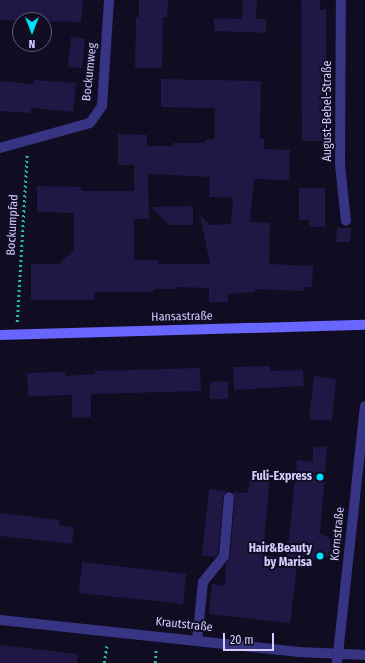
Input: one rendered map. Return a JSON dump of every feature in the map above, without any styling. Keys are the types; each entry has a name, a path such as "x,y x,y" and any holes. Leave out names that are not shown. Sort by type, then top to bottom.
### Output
{"main road":[{"name":"Hansastraße","path":"0,335 365,325"}],"street":[{"name":"Bockumweg","path":"0,148 90,123 102,106 109,0"},
{"name":"August-Bebel-Straße","path":"341,0 340,165 346,222"},
{"name":"Kornstraße","path":"337,659 365,407"},
{"path":"197,640 203,582 224,556 228,497"},
{"name":"Krautstraße","path":"0,620 197,640 337,659 365,655"}],"path":[{"name":"Bockumpfad","path":"16,334 27,141"}],"building":[{"path":"0,0 83,0 81,22 52,21 52,12 12,12 12,20 0,20"},
{"path":"139,0 168,0 167,17 163,17 162,68 135,68 136,17 139,17"},
{"path":"243,0 257,0 256,19 266,19 266,33 214,31 214,18 242,19"},
{"path":"301,0 320,0 320,10 326,10 326,141 302,141"},
{"path":"71,37 85,39 82,68 68,67"},
{"path":"161,79 261,81 260,139 264,139 264,149 290,150 289,180 254,179 250,222 270,223 269,264 313,266 312,287 304,287 304,291 255,289 255,292 228,294 228,302 209,302 209,288 176,287 176,289 154,289 153,292 95,292 94,300 31,300 31,264 59,264 74,250 74,213 37,212 37,186 81,187 82,191 134,191 134,165 118,165 118,134 147,135 147,146 173,146 173,143 205,143 205,140 214,139 215,108 161,107","holes":["148,174 210,177 209,197 233,198 231,224 210,225 200,215 210,264 158,264 158,260 134,260 134,219 149,219"]},
{"path":"34,80 76,83 73,112 31,108 31,113 0,111 0,81 33,84"},
{"path":"299,188 325,188 325,227 309,227 309,220 299,220"},
{"path":"193,206 193,225 169,225 151,207"},
{"path":"337,228 351,228 350,242 336,242"},
{"path":"270,366 270,371 303,370 304,386 234,390 233,367"},
{"path":"200,368 201,391 91,394 91,417 72,418 72,395 28,396 27,373 65,372 65,376 95,374 95,371"},
{"path":"314,376 336,379 332,421 309,419"},
{"path":"228,381 228,399 210,399 210,382"},
{"path":"327,446 320,533 330,538 330,554 320,561 298,559 290,623 209,614 212,584 225,586 226,564 230,557 235,498 233,492 248,493 250,479 257,480 257,474 270,475 263,555 287,558 297,460 313,462 313,447"},
{"path":"209,489 227,491 223,496 218,553 215,557 202,555"},
{"path":"0,513 59,520 59,525 74,527 72,544 0,536"},
{"path":"82,562 186,574 183,604 79,593"},
{"path":"0,645 78,654 77,663 0,663"}],"place":[{"name":"Fuli-Express","path":"320,477"},
{"name":"Hair&Beauty by Marisa","path":"320,556"}]}
